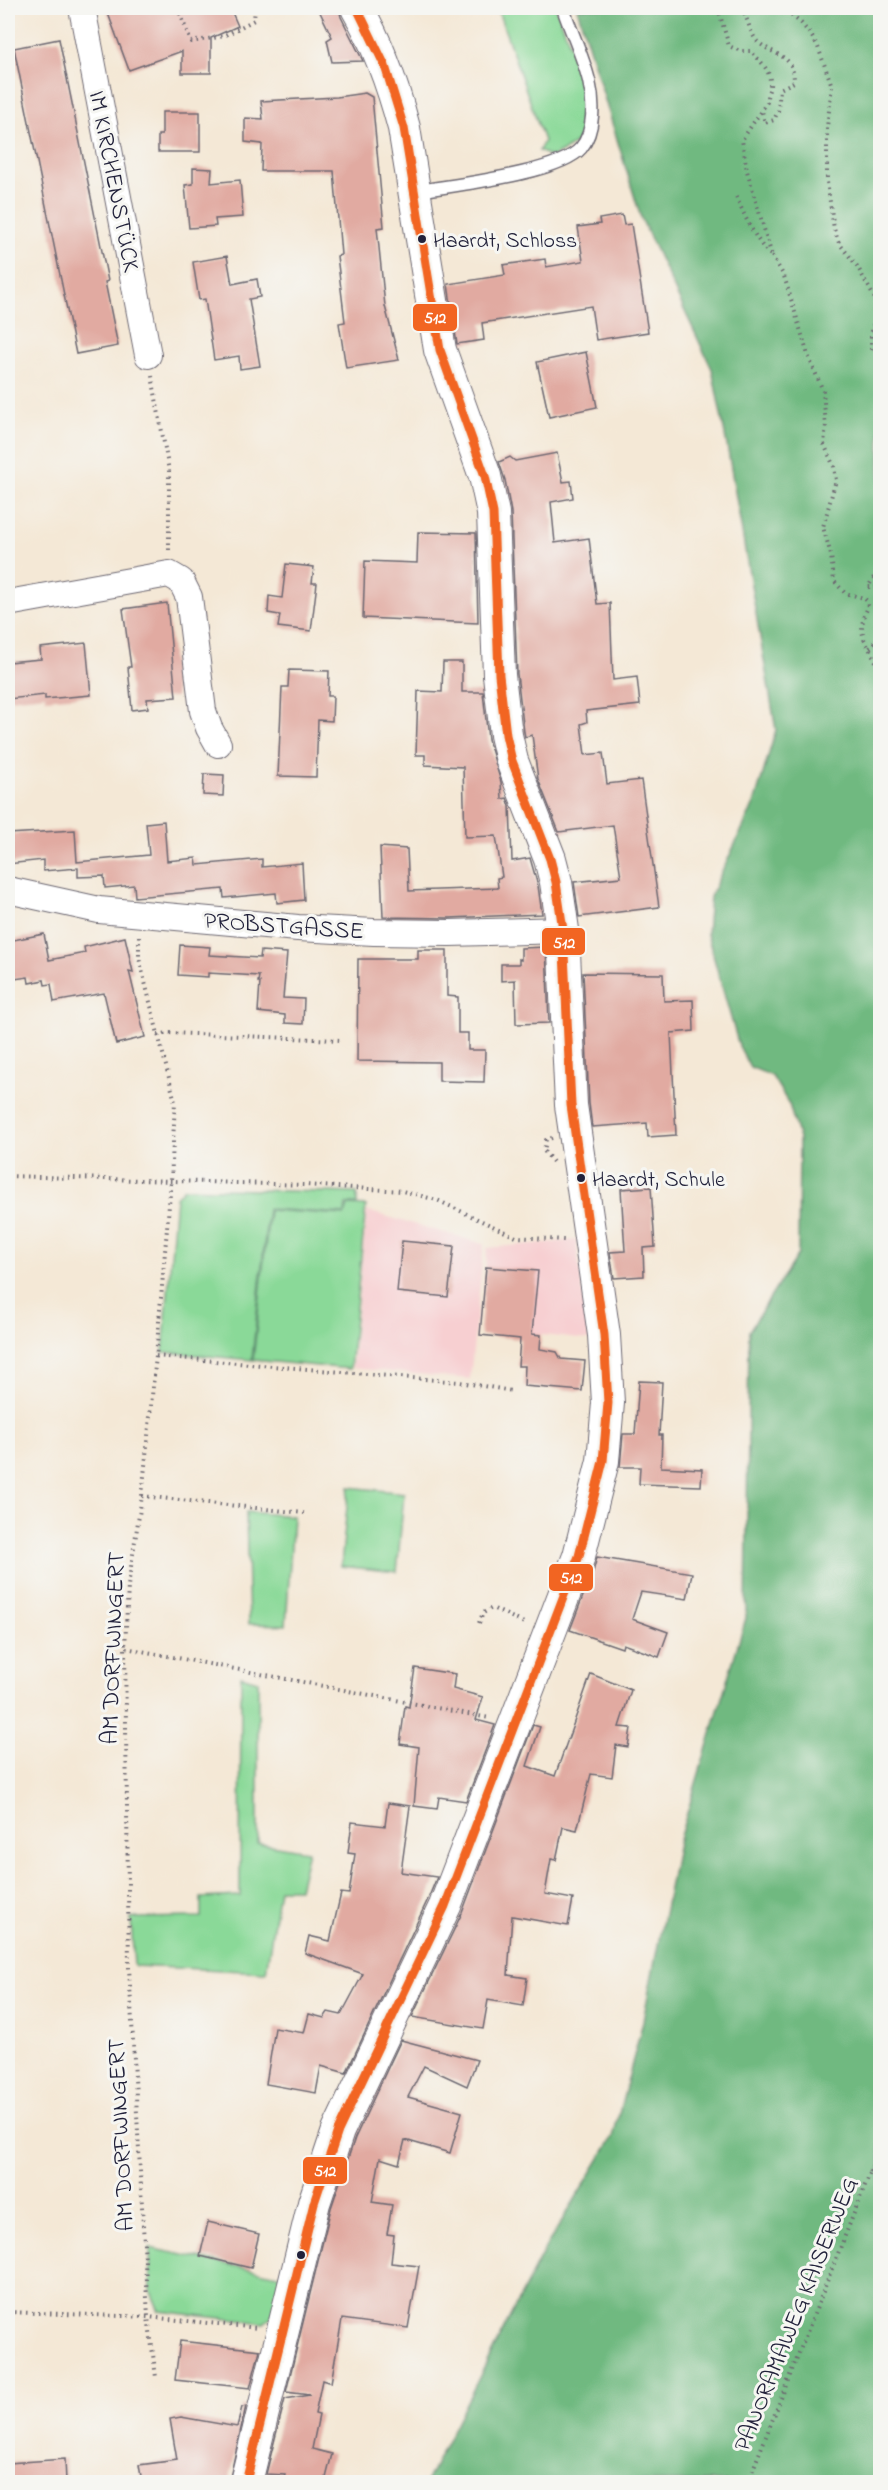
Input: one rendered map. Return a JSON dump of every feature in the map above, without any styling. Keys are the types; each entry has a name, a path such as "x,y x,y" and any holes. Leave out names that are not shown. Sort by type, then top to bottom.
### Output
{"street":[{"name":"IM KIRCHENSTÜCK","path":"82,8 148,355"},
{"path":"246,2482 314,2203 338,2131 445,1906 579,1556 603,1461 608,1403 604,1335 571,1105 563,930 550,859 521,788 506,735 498,657 493,513 485,476 440,350 404,128 395,94 381,54 357,8"},
{"path":"8,603 169,574 181,581 189,597 203,711 208,728 218,744"},
{"name":"PROBSTGASSE","path":"8,890 66,904 139,915 374,932 563,930"}],"lane":[{"path":"414,192 536,170 580,150 589,137 592,116 590,82 563,8"}],"path":[{"path":"178,8 191,42 224,36 255,20 255,8"},
{"path":"718,8 729,46 740,51 751,51 766,68 771,83 766,97 767,102 742,140 742,146 772,256 784,276 808,355 822,391 826,425 824,444 834,466 836,480 823,527 831,555 834,581 845,593 867,601 868,607 863,618 862,631 880,669"},
{"path":"742,8 757,42 785,57 794,74 794,82 780,89 778,111 774,120 765,123 761,110"},
{"path":"782,8 801,23 818,47 832,86 827,128 827,182 834,229 839,243 857,266 880,307 871,332 871,353"},
{"path":"736,196 759,241 772,256"},
{"path":"148,355 169,471 169,574"},
{"path":"880,567 868,587 880,587"},
{"path":"870,648 880,635"},
{"name":"AM DORFWINGERT","path":"139,915 139,958 175,1102 171,1182 156,1356 142,1496 128,1587 125,1648 129,1967 148,2317 156,2377"},
{"path":"158,1035 168,1033 341,1040"},
{"path":"8,1176 305,1185 402,1191 437,1200 516,1237 592,1241"},
{"path":"156,1356 459,1382 512,1391"},
{"path":"142,1496 304,1513"},
{"path":"479,1623 483,1614 492,1608 548,1636"},
{"path":"125,1648 514,1723"},
{"path":"869,2175 880,2148"},
{"name":"PANORAMAWEG KAISERWEG","path":"748,2482 869,2175 880,2162"},
{"path":"8,2312 148,2317 281,2331"}],"shaded area":[{"path":"367,1211 484,1244 470,1379 352,1368"},
{"path":"576,1240 589,1340 533,1334 532,1339 480,1335 487,1248"}],"green space":[{"path":"497,8 556,8 567,37 584,93 586,111 584,127 576,142 551,157 539,151 544,141"},
{"path":"577,8 880,8 880,2482 426,2482 544,2250 613,2137 643,2021 678,1843 746,1618 749,1331 798,1254 799,1139 789,1104 772,1076 750,1067 739,1046 707,934 710,897 754,804 776,730 727,445 712,369 641,218"},
{"path":"184,1188 357,1193 357,1204 346,1204 345,1214 268,1209 252,1360 163,1352 176,1197"},
{"path":"348,1205 366,1206 350,1369 253,1360 269,1210 345,1215"},
{"path":"349,1487 404,1493 397,1572 341,1566"},
{"path":"246,1512 293,1516 286,1625 249,1624"},
{"path":"241,1676 258,1681 258,1843 308,1851 299,1889 279,1889 266,1972 134,1966 131,1918 201,1917 201,1898 240,1896"},
{"path":"150,2248 283,2276 276,2312 264,2323 159,2311 151,2292"}],"building":[{"path":"106,8 230,8 238,26 211,38 211,73 182,73 182,51 129,70"},
{"path":"318,8 339,8 341,17 363,61 332,62 327,40 332,37"},
{"path":"59,39 108,281 105,282 118,346 76,354 14,48"},
{"path":"365,93 372,97 384,227 377,228 385,306 399,360 346,368 339,323 345,322 337,256 341,255 334,171 261,171 262,144 245,142 245,118 263,119 261,101 337,97"},
{"path":"162,112 200,112 200,152 158,152 158,135 162,135"},
{"path":"193,168 212,169 211,183 240,180 243,217 215,219 216,226 189,228 185,185 193,184"},
{"path":"622,215 624,225 631,224 648,332 596,340 591,306 482,323 484,340 457,344 448,284 505,275 503,265 545,259 546,267 583,261 578,227 600,224 599,219"},
{"path":"227,256 232,284 257,279 260,297 249,299 260,366 240,369 239,356 214,360 205,299 199,300 193,262"},
{"path":"586,352 597,407 549,417 537,362"},
{"path":"557,453 563,482 571,481 573,498 551,502 555,543 589,538 597,604 610,603 613,680 637,677 640,705 586,711 587,722 581,724 585,755 603,753 607,784 641,780 659,907 579,917 574,882 621,877 613,825 559,832 538,779 532,735 525,737 517,674 511,512 499,462 510,457 515,461"},
{"path":"418,532 476,533 478,623 363,618 365,561 417,563"},
{"path":"286,564 314,567 312,583 317,583 311,631 278,627 280,615 268,613 269,596 282,598"},
{"path":"167,603 176,697 147,699 148,708 132,710 128,667 131,667 123,609"},
{"path":"86,643 91,695 45,699 45,695 8,699 8,662 41,659 40,648"},
{"path":"443,662 462,662 462,692 483,692 488,739 501,782 502,799 507,798 510,806 512,861 530,858 538,886 542,914 449,918 383,917 380,847 407,849 409,891 498,888 497,878 502,877 496,836 465,837 463,767 425,765 425,755 416,755 418,691 442,692"},
{"path":"289,670 329,671 328,696 333,696 332,721 318,720 316,777 278,776 282,687 288,687"},
{"path":"204,774 224,775 223,796 203,795"},
{"path":"164,821 167,861 196,858 197,865 262,859 262,867 302,863 304,900 277,903 276,893 224,898 223,889 135,897 134,885 105,888 104,876 78,877 78,868 43,871 43,860 8,864 8,834 75,830 77,862 149,855 146,823"},
{"path":"44,934 49,960 85,953 84,947 125,937 133,972 129,971 145,1037 116,1044 104,993 54,1002 51,984 45,985 44,980 29,983 28,977 8,980 8,941"},
{"path":"180,945 210,947 209,955 260,958 261,951 287,953 283,998 304,999 303,1024 285,1023 285,1015 258,1012 259,976 208,973 208,977 178,975"},
{"path":"546,947 549,1023 516,1024 515,980 501,981 501,964 519,964 521,948"},
{"path":"418,950 447,950 447,996 458,997 458,1033 468,1033 468,1050 485,1050 484,1082 439,1081 439,1062 357,1061 358,959 418,959"},
{"path":"583,973 663,974 664,1001 693,1000 694,1031 671,1033 676,1135 648,1137 647,1123 592,1127"},
{"path":"651,1187 655,1247 643,1248 644,1276 614,1278 610,1252 625,1251 621,1189"},
{"path":"402,1241 454,1246 448,1297 397,1292"},
{"path":"486,1267 538,1271 532,1334 541,1335 540,1349 557,1352 561,1359 585,1361 582,1391 524,1386 525,1366 518,1366 520,1339 480,1335"},
{"path":"639,1381 662,1382 659,1435 662,1435 661,1467 702,1469 701,1486 639,1484 640,1467 620,1467 623,1434 635,1434"},
{"path":"597,1557 692,1573 687,1599 641,1592 632,1619 668,1632 659,1657 623,1644 622,1648 570,1630 585,1591 588,1591"},
{"path":"415,1668 455,1674 453,1689 483,1697 476,1720 495,1725 466,1801 439,1797 437,1809 414,1806 419,1747 400,1744 405,1706 409,1707"},
{"path":"591,1674 631,1690 619,1727 631,1728 628,1747 616,1745 612,1777 591,1774 577,1830 563,1827 556,1860 551,1859 545,1894 573,1899 568,1926 512,1916 508,1975 527,1978 523,2006 488,2000 483,2029 412,2017 462,1913 533,1725 540,1727 527,1766 555,1776"},
{"path":"388,1803 410,1806 401,1872 437,1877 428,1899 346,2073 321,2066 316,2093 266,2084 275,2028 304,2033 309,2014 324,2018 328,2012 341,2015 363,1974 305,1953 309,1936 330,1941 341,1893 349,1894 355,1854 348,1853 352,1822 385,1826"},
{"path":"401,2040 477,2060 467,2086 424,2066 408,2097 462,2112 450,2153 405,2140 399,2164 380,2158 372,2202 392,2205 387,2234 394,2235 391,2263 419,2266 408,2328 342,2319 331,2383 322,2380 315,2414 319,2415 312,2449 332,2454 325,2482 283,2482 285,2475 266,2474 285,2399 310,2395 286,2392 331,2208 355,2138"},
{"path":"208,2222 259,2234 251,2268 200,2256"},
{"path":"180,2341 260,2350 250,2388 175,2380"},
{"path":"246,2406 229,2482 142,2482 139,2465 177,2460 170,2419 181,2417 237,2427 242,2407"},
{"path":"65,2459 66,2482 8,2482 8,2463"}],"transit line":[{"name":"512","path":"246,2482 314,2203 338,2131 445,1906 579,1556 603,1461 608,1403 604,1335 571,1105 563,930 550,859 512,761 506,735 499,675 493,513 485,476 440,350 404,128 385,66 357,8"}],"place":[{"name":"Haardt, Schloss","path":"422,239"},
{"name":"Haardt, Schule","path":"581,1178"}]}
